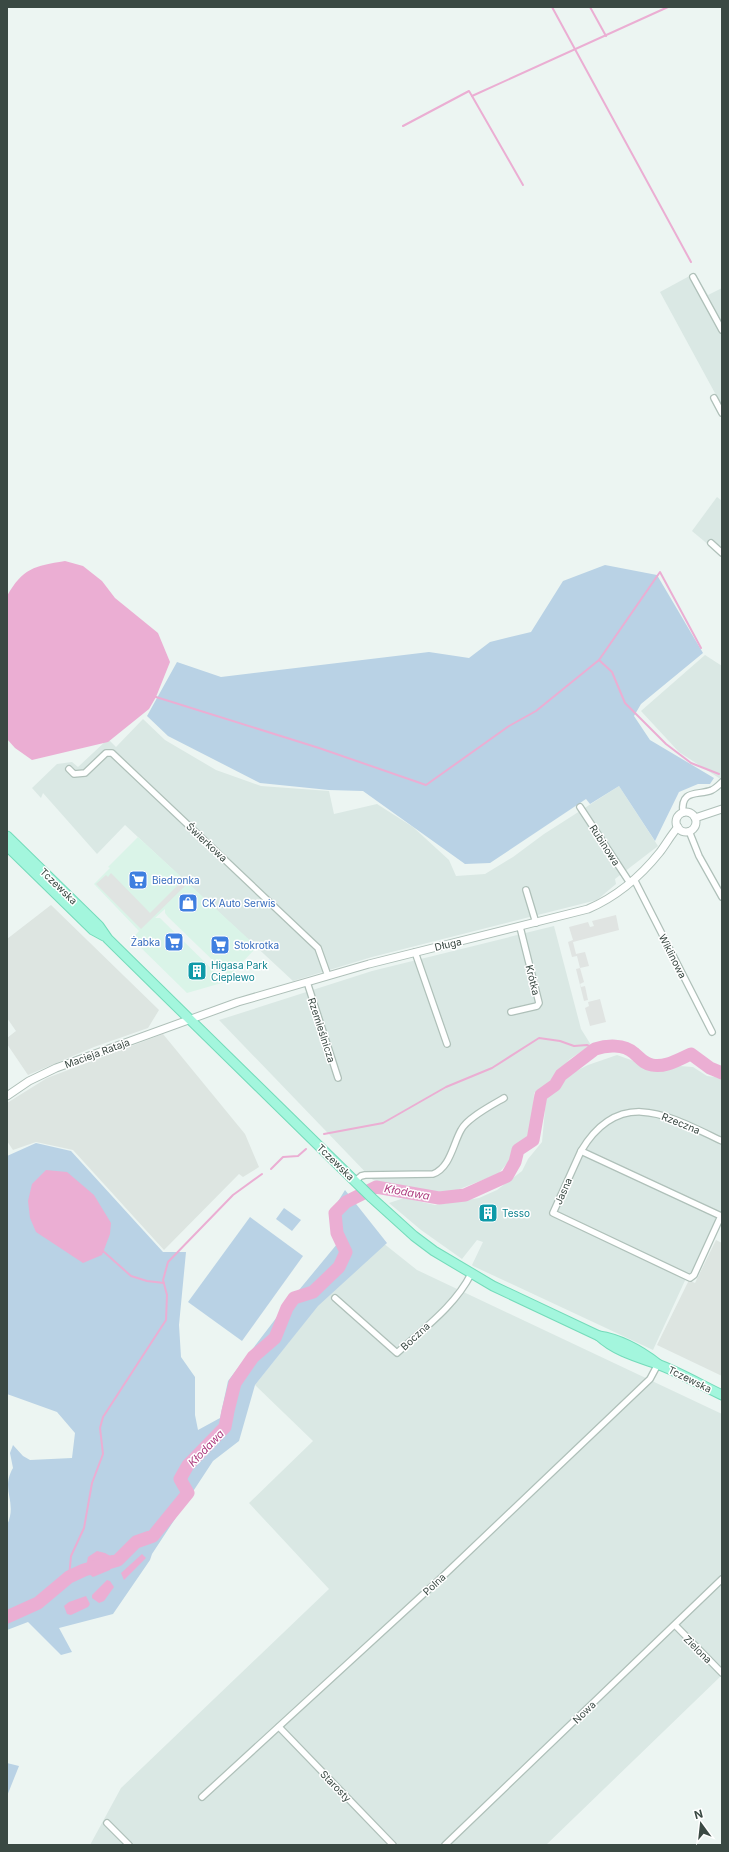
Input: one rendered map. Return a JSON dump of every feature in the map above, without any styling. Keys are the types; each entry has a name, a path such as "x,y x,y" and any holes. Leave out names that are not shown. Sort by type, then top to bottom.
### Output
{"main road":[{"name":"Tczewska","path":"7,836 99,926 108,939 372,1198 434,1252 471,1274 599,1336 607,1343 643,1360 658,1364 722,1395"},
{"name":"Tczewska","path":"7,846 93,930 108,939"}],"street":[{"path":"693,277 722,330"},
{"path":"714,398 722,413"},
{"path":"711,543 722,553"},
{"name":"Świerkowa","path":"69,769 74,774 85,773 106,753 112,753 318,948 328,976"},
{"name":"Długa","path":"190,1018 238,1002 415,952 588,909 607,900 632,882 656,857 678,827 678,817 683,813 682,806 686,797 698,792 711,791 722,782"},
{"name":"Rubinowa","path":"580,807 632,882"},
{"path":"695,818 722,809"},
{"path":"678,827 681,830 688,831 695,826 695,818 690,813 683,813"},
{"path":"688,831 699,856 722,897"},
{"name":"Wiklinowa","path":"632,882 636,883 712,1032"},
{"path":"526,890 536,923"},
{"name":"Krótka","path":"511,1012 537,1006 539,1003 520,927"},
{"path":"415,952 447,1044"},
{"name":"Rzemieślnicza","path":"307,982 338,1078"},
{"name":"Macieja Rataja","path":"7,1096 45,1073 190,1018"},
{"path":"358,1184 361,1176 365,1175 437,1173 444,1166 464,1125 504,1098"},
{"name":"Rzeczna","path":"581,1151 592,1135 607,1121 638,1112 666,1115 722,1140"},
{"name":"Jasna","path":"581,1151 722,1216 694,1276 690,1278 553,1213 581,1151"},
{"name":"Boczna","path":"336,1298 397,1353 454,1300 463,1290 471,1274"},
{"name":"Polna","path":"202,1797 441,1578 640,1389 650,1379 658,1364"},
{"name":"Nowa","path":"445,1845 722,1579"},
{"name":"Zielona","path":"674,1625 722,1672"},
{"name":"Starosty","path":"279,1727 393,1845"},
{"path":"107,1823 129,1845"}],"shaded area":[{"path":"695,273 708,295 722,288 722,406 660,292"},
{"path":"717,497 722,501 722,556 692,531"},
{"path":"65,561 83,566 102,581 115,598 158,633 170,662 156,697 149,709 108,742 32,760 15,748 7,739 7,596 18,579 30,570"},
{"path":"605,565 657,575 703,653 641,704 634,716 650,740 714,778 710,784 698,784 679,792 655,841 619,786 590,804 586,799 490,863 465,864 363,791 329,790 260,783 168,736 147,716 177,662 221,677 429,652 469,658 490,642 531,632 563,581"},
{"path":"705,655 722,666 722,780 679,752 641,711"},
{"path":"143,719 165,740 216,770 261,786 329,791 334,814 377,804 413,827 449,860 456,876 485,874 619,786 658,846 615,879 616,884 597,900 372,957 293,981 125,825 97,854 43,793 41,798 32,788 57,764 72,762 78,767 108,739 116,747"},
{"path":"138,837 257,947 229,976 168,917 165,913 165,909 155,918 160,918 225,982 187,993 132,939 139,931 94,884 110,868 108,867"},
{"path":"111,873 150,913 181,882 185,886 141,929 96,884 106,875 108,877"},
{"path":"51,905 159,1010 148,1028 94,1047 28,1075 7,1044 7,1038 16,1031 7,1018 7,939"},
{"path":"616,915 619,930 573,942 576,954 585,952 589,966 580,968 577,956 572,957 568,942 573,940 569,927 588,922 590,927 594,926 592,921"},
{"path":"554,926 581,1029 591,1045 570,1059 548,1083 534,1093 532,1134 498,1174 452,1192 412,1191 373,1180 219,1020 372,971"},
{"path":"580,968 584,982 580,984 581,987 585,986 588,1000 584,1001 576,969"},
{"path":"600,999 606,1022 590,1026 585,1008 589,1006 588,1002"},
{"path":"163,1034 245,1134 259,1167 243,1177 239,1174 164,1250 73,1150 36,1142 13,1150 7,1141 7,1103 47,1078"},
{"path":"617,1055 659,1070 679,1066 693,1067 707,1076 722,1078 722,1213 691,1275 688,1274 653,1350 473,1266 472,1265 483,1242 477,1240 462,1259 421,1230 389,1203 404,1198 435,1205 479,1198 497,1190 522,1171 528,1159 542,1142 546,1099 568,1075 588,1065"},
{"path":"36,1143 71,1151 163,1252 186,1252 179,1325 181,1357 195,1377 195,1415 198,1430 220,1418 228,1381 280,1313 342,1238 329,1216 345,1190 387,1243 318,1306 255,1385 239,1441 213,1461 152,1554 150,1560 113,1614 59,1628 72,1652 61,1655 28,1622 7,1630 7,1525 11,1509 8,1483 9,1476 13,1468 10,1453 13,1445 23,1456 30,1460 72,1458 75,1433 57,1412 7,1394 7,1156"},
{"path":"46,1170 67,1172 94,1195 111,1223 110,1234 102,1255 83,1263 36,1232 30,1218 28,1201 32,1184"},
{"path":"284,1208 301,1220 292,1231 276,1219"},
{"path":"250,1217 303,1256 242,1341 188,1302"},
{"path":"373,1235 417,1270 722,1414 722,1675 546,1845 90,1845 121,1788 329,1589 249,1503 313,1441 255,1385"},
{"path":"716,1240 722,1243 722,1376 657,1345 689,1280 695,1283"},
{"path":"97,1551 114,1558 110,1570 93,1577 89,1574 87,1562 88,1557"},
{"path":"142,1554 146,1558 124,1580 121,1573"},
{"path":"107,1580 110,1581 114,1587 104,1601 99,1603 92,1598 92,1595"},
{"path":"86,1596 90,1604 88,1607 71,1615 67,1614 64,1606 69,1602"},
{"path":"7,1763 19,1766 7,1796"}],"waterway":[{"path":"552,7 691,262"},
{"path":"590,7 606,36"},
{"path":"403,126 469,91 472,96 668,7"},
{"path":"472,96 523,185"},
{"path":"599,660 660,572 701,648"},
{"path":"156,697 319,748 426,785 509,726 536,711 599,660 612,672 625,703 666,744 691,763 719,774"},
{"name":"Kłodawa","path":"324,1134 383,1123 446,1087 492,1068 539,1038 560,1041 574,1046 587,1045 595,1049"},
{"name":"Kłodawa","path":"7,1617 38,1603 69,1577 84,1570 118,1560 136,1542 153,1536 188,1493 180,1479 188,1465 225,1427 235,1383 253,1357 275,1338 287,1308 294,1298 313,1292 339,1267 346,1252 337,1233 335,1213 346,1202 376,1187 439,1198 465,1195 507,1176 515,1162 518,1150 533,1140 541,1095 555,1085 561,1075 595,1049 610,1046 625,1048 647,1063 657,1066 672,1062 691,1054 710,1068 722,1073"},
{"name":"Kłodawa","path":"271,1169 283,1157 298,1156 306,1149"},
{"name":"Kłodawa","path":"69,1577 71,1556 84,1528 92,1483 103,1454 100,1428 103,1417 166,1320 167,1295 163,1280 168,1262 233,1195 262,1174"},
{"path":"103,1251 131,1276 147,1281 164,1283"}],"place":[{"name":"Biedronka","path":"138,880"},
{"name":"CK Auto Serwis","path":"188,903"},
{"name":"Żabka","path":"174,942"},
{"name":"Stokrotka","path":"220,945"},
{"name":"Higasa Park Cieplewo","path":"197,971"},
{"name":"Tesso","path":"488,1213"}]}
